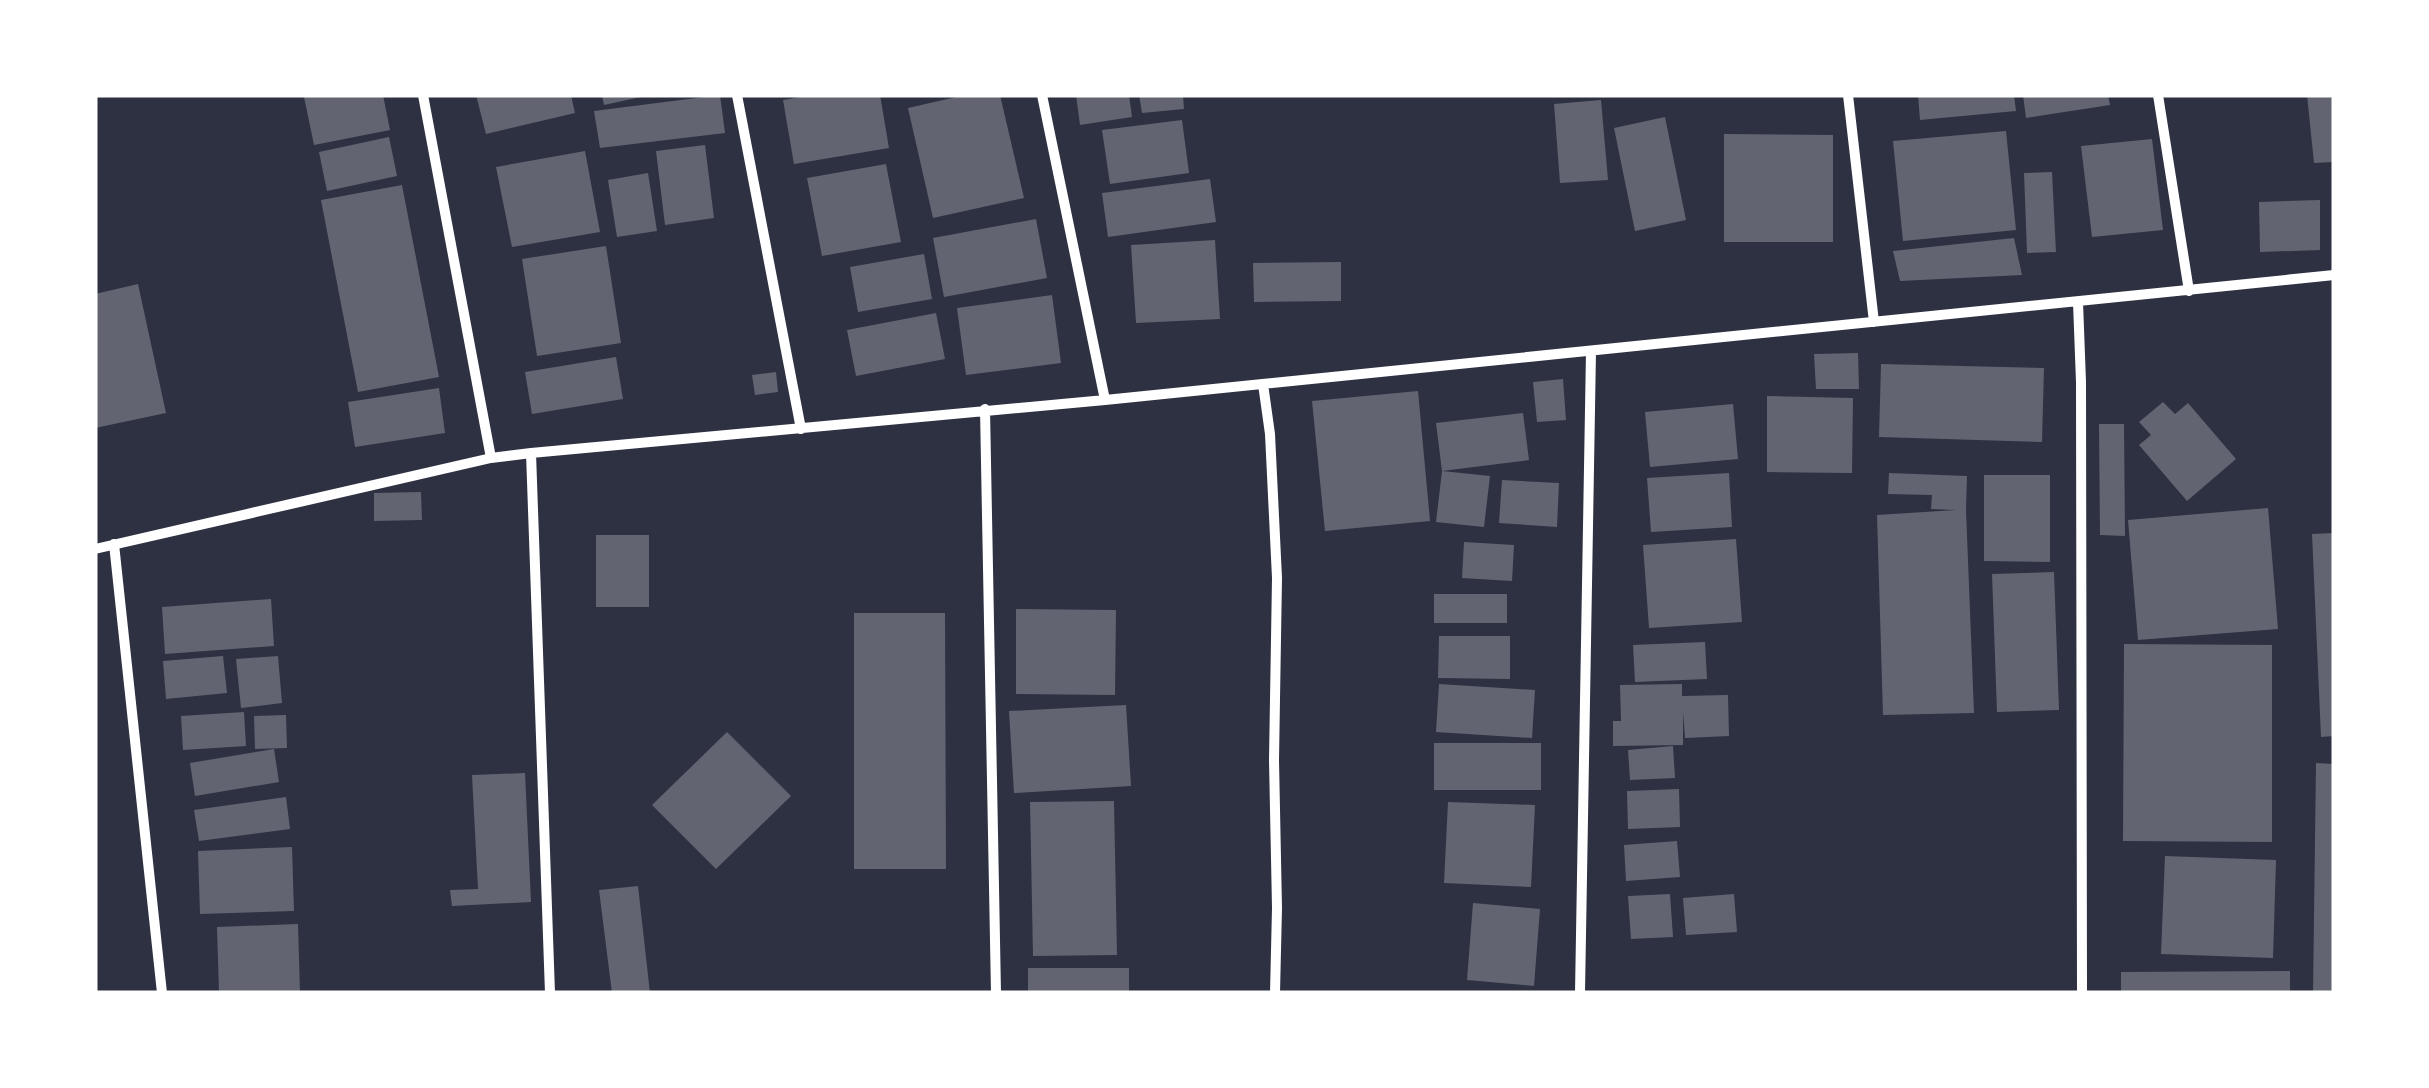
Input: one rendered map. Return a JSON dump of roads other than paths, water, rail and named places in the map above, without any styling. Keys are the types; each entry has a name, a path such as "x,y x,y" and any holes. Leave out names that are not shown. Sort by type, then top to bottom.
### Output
{"street":[{"path":"422,95 492,458"},
{"path":"738,95 801,429"},
{"path":"1042,95 1105,400"},
{"path":"1848,95 1874,322"},
{"path":"2158,95 2189,291"},
{"path":"95,548 492,458 531,453 1105,400 2334,276"},
{"path":"2078,302 2082,993"},
{"path":"1580,993 1591,351"},
{"path":"1264,384 1277,578 1274,993"},
{"path":"985,409 996,993"},
{"path":"531,453 550,993"},
{"path":"114,544 162,993"}]}
